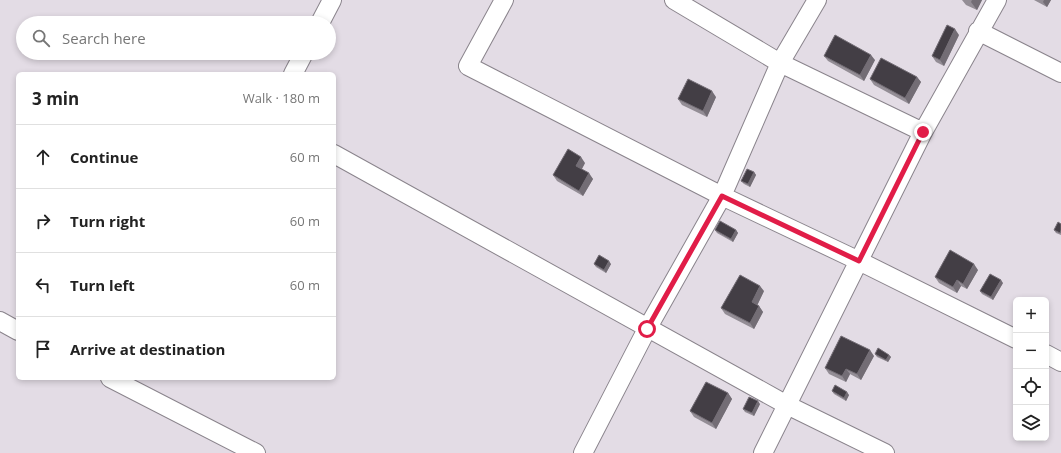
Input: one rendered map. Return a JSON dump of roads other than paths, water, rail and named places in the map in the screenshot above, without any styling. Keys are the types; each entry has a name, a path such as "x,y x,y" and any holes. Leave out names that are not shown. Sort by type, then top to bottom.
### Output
{"street":[{"path":"324,16 332,0"},
{"path":"504,0 468,66 722,196 859,261 1013,338"},
{"path":"674,0 780,63 923,132"},
{"path":"583,453 647,329 722,196 780,63 817,0"},
{"path":"763,453 923,132 978,31 997,0"},
{"path":"978,31 1061,73"},
{"path":"294,72 300,60"},
{"path":"336,155 647,329 787,405 885,453"},
{"path":"0,321 16,329"},
{"path":"1049,356 1061,362"},
{"path":"114,380 256,453"}]}
